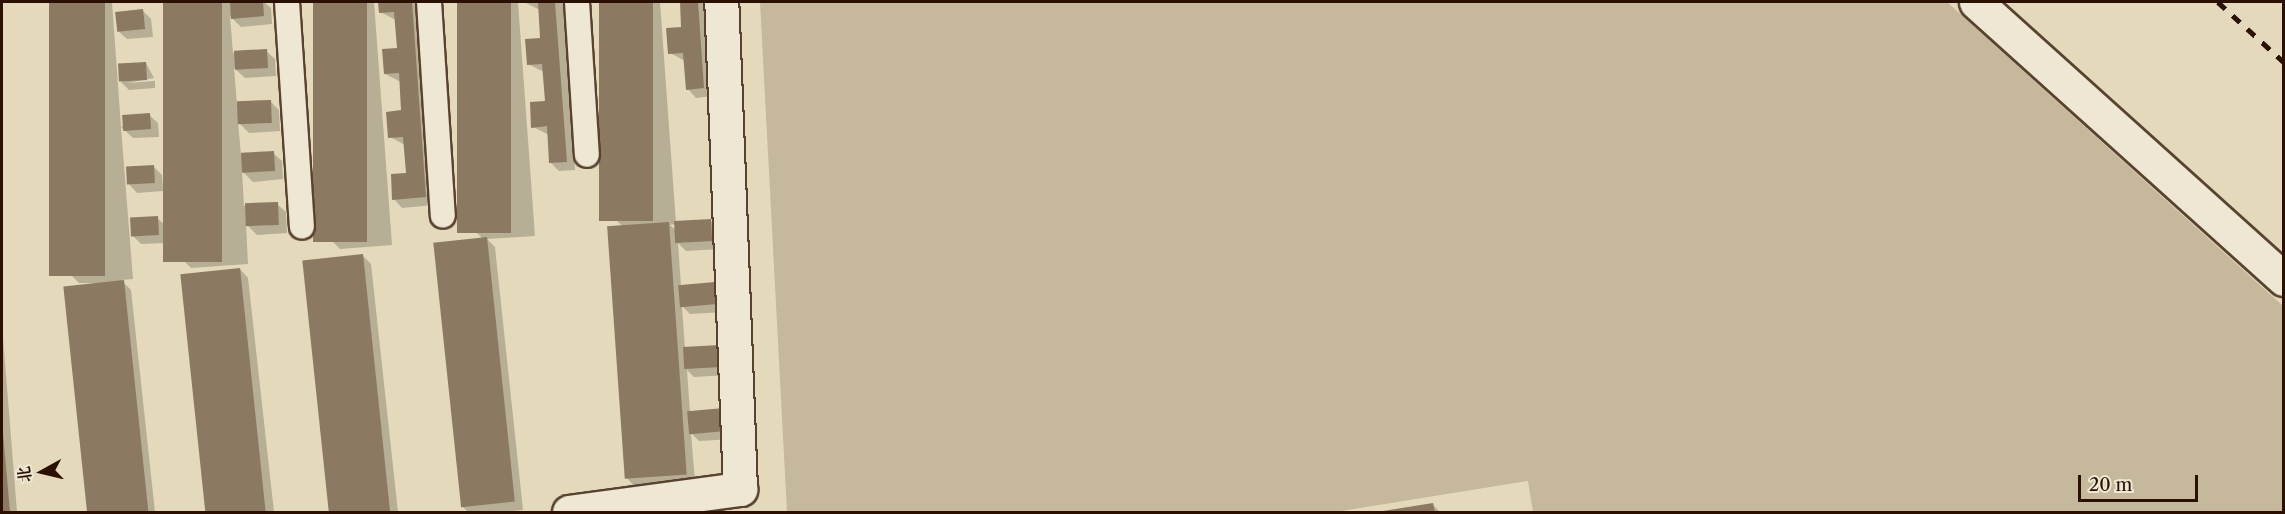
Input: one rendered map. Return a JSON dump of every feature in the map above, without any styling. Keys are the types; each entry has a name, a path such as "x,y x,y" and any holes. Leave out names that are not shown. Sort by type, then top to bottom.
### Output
{"street":[{"path":"569,513 740,489 721,2"},
{"path":"1976,2 2283,279"}],"lane":[{"path":"287,2 302,226"},
{"path":"429,2 443,216"},
{"path":"576,2 587,155"}],"shaded area":[{"path":"760,2 1947,2 2283,306 2283,512 1533,512 1528,481 1335,512 787,512"}],"building":[{"path":"49,2 105,2 105,276 49,276"},
{"path":"163,2 222,2 222,262 163,262"},
{"path":"230,2 263,2 264,16 231,19"},
{"path":"313,2 367,2 367,242 313,242"},
{"path":"378,2 412,2 426,197 392,200 391,174 406,173 403,137 388,138 386,112 401,110 399,73 384,74 382,49 397,48 394,12 379,13"},
{"path":"457,2 511,2 511,233 457,233"},
{"path":"538,2 555,2 567,162 549,163 547,126 531,128 530,102 545,101 542,64 527,65 525,39 540,38"},
{"path":"599,2 653,2 653,221 599,221"},
{"path":"680,2 698,2 704,88 686,90 683,53 668,54 666,28 681,27"},
{"path":"143,9 145,29 117,32 115,12"},
{"path":"267,49 268,68 235,70 234,51"},
{"path":"146,62 147,80 119,81 118,63"},
{"path":"271,100 272,123 238,124 237,101"},
{"path":"150,113 151,129 123,131 122,115"},
{"path":"274,151 275,171 242,173 241,153"},
{"path":"154,165 155,183 127,184 126,166"},
{"path":"278,202 279,225 246,226 245,203"},
{"path":"158,216 159,235 131,236 130,217"},
{"path":"711,219 712,241 675,243 674,221"},
{"path":"669,222 687,474 625,479 607,226"},
{"path":"487,237 515,502 461,507 433,243"},
{"path":"363,254 390,512 329,512 302,260"},
{"path":"240,268 266,512 205,512 180,274"},
{"path":"124,280 148,512 87,512 63,286"},
{"path":"715,282 717,304 680,307 678,285"},
{"path":"720,345 721,367 684,369 683,347"},
{"path":"724,408 726,431 689,434 687,411"},
{"path":"3,433 10,512 2,512"},
{"path":"1433,503 1435,512 1383,512 1383,511"}],"railway":[{"path":"2218,2 2284,62"}]}
